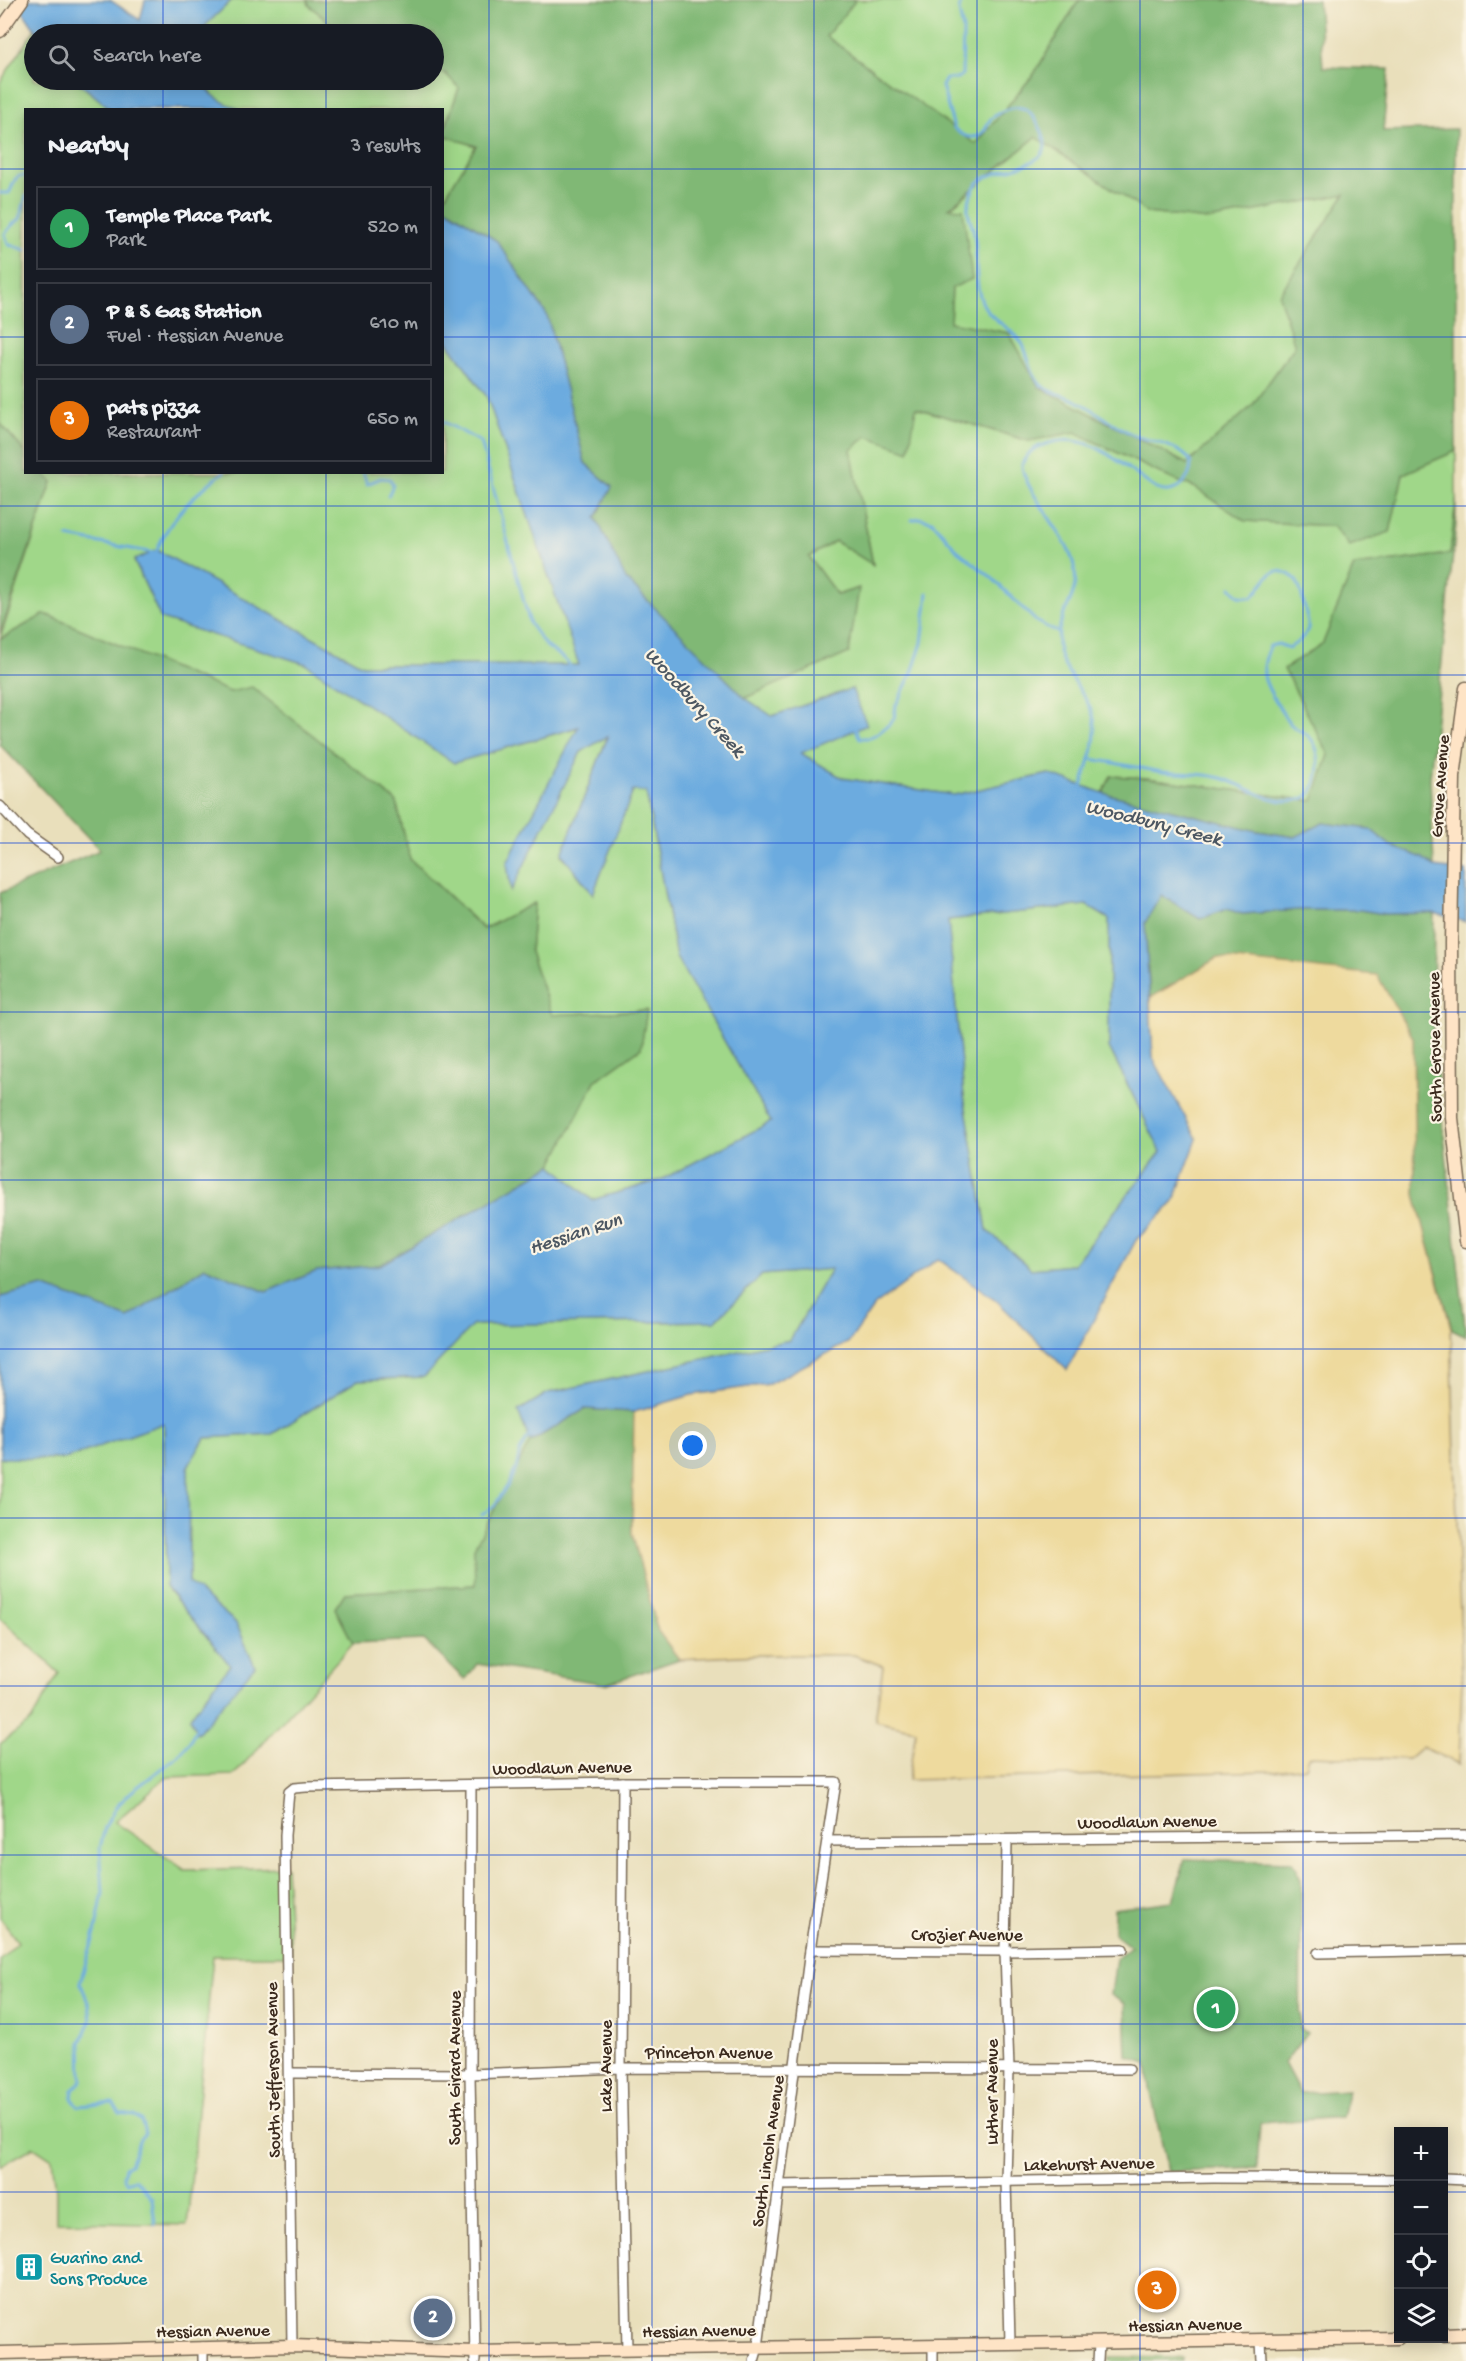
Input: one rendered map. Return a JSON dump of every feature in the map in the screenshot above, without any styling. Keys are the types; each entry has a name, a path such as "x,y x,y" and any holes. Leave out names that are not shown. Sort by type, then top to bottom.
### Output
{"main road":[{"path":"0,31 22,0"},
{"name":"Grove Avenue","path":"1452,851 1454,777 1466,688"},
{"name":"South Grove Avenue","path":"1452,851 1452,1118 1462,1182 1466,1241"},
{"path":"1448,2336 1466,2334"},
{"name":"Hessian Avenue","path":"0,2353 292,2346 475,2356 758,2347 1394,2338"}],"street":[{"path":"0,806 27,835 58,857"},
{"name":"Woodlawn Avenue","path":"289,1792 294,1788 306,1787 623,1782 836,1782"},
{"name":"Lake Avenue","path":"623,1782 621,2068 627,2350"},
{"name":"South Lincoln Avenue","path":"754,2361 758,2347 810,1950 836,1782"},
{"name":"South Girard Avenue","path":"471,1785 470,2074 475,2356"},
{"name":"South Jefferson Avenue","path":"289,1792 285,1835 292,2346"},
{"name":"Woodlawn Avenue","path":"828,1841 1466,1835"},
{"name":"Luther Avenue","path":"1007,1841 1005,1951 1009,2069 1006,2180 1010,2343"},
{"name":"Crozier Avenue","path":"810,1950 1123,1949"},
{"path":"1317,1953 1466,1950"},
{"name":"Princeton Avenue","path":"289,2073 470,2074 621,2068 1129,2069"},
{"name":"Lakehurst Avenue","path":"779,2185 1006,2180 1394,2179"},
{"path":"1448,2180 1466,2180"},
{"path":"1261,2341 1262,2361"},
{"path":"1098,2361 1099,2344"},
{"path":"933,2345 933,2361"},
{"path":"203,2347 203,2361"}],"green space":[{"path":"232,0 308,0 309,5 331,24 207,24"},
{"path":"308,0 856,0 826,36 976,144 1034,74 1081,0 1318,0 1323,67 1389,69 1383,131 1456,129 1456,451 1403,474 1390,532 1349,546 1333,526 1245,521 1194,487 1172,479 1075,432 1029,441 916,408 909,451 867,436 851,450 873,565 835,541 809,557 837,595 859,588 849,653 745,698 625,579 596,518 612,487 585,463 547,315 497,241 444,207 444,198 476,146 444,135 459,88 444,73 444,24 331,24 309,5","holes":["1036,137 1148,213 1208,220 1345,194 1279,295 1295,346 1252,406 1187,464 1039,387 1009,333 950,322 952,288 972,279 963,209 949,208"]},
{"path":"856,0 1081,0 1034,74 976,145 826,36"},
{"path":"24,46 24,90 87,90 110,108 24,108 24,451 0,423 0,82"},
{"path":"444,73 459,88 444,129 444,108 236,108 217,99 208,90 444,90"},
{"path":"444,135 476,146 444,198"},
{"path":"1036,137 1148,213 1208,220 1345,194 1279,295 1295,346 1252,406 1187,464 1039,387 1009,333 950,322 952,288 949,209"},
{"path":"444,337 487,397 580,665 362,665 157,550 134,561 161,619 306,664 454,763 579,727 507,863 511,890 581,752 608,735 562,855 593,894 633,791 646,792 676,957 771,1122 661,1180 592,1200 552,1165 595,1081 641,1048 646,1010 552,1015 530,952 534,903 484,929 410,859 396,801 230,692 45,614 0,639 52,482 45,474 444,474"},
{"path":"916,408 1028,441 1075,432 1172,479 1194,487 1245,521 1390,532 1403,474 1456,451 1456,500 1450,554 1354,566 1323,643 1284,669 1329,755 1313,801 1147,778 1111,776 1103,793 1048,774 954,795 842,778 800,753 852,689 772,716 745,698 849,653 858,588 837,595 809,557 835,541 873,564 851,450 867,436"},
{"path":"0,423 24,451 24,474 45,474 52,482 0,634"},
{"path":"1456,500 1456,525 1430,778 1434,867 1422,858 1391,846 1370,829 1323,823 1295,837 1257,831 1103,793 1111,776 1147,778 1313,801 1329,755 1284,669 1323,643 1354,566 1450,554"},
{"path":"45,614 230,692 252,687 396,801 410,859 483,929 534,903 530,952 552,1015 647,1010 641,1048 595,1081 552,1165 380,1265 317,1271 266,1292 205,1267 128,1318 43,1286 0,1297 0,893 100,850 0,745 0,639"},
{"path":"1161,894 1200,919 1227,909 1242,914 1298,910 1360,910 1385,914 1434,913 1433,1035 1466,1336 1452,1329 1415,1195 1413,1038 1217,958 1150,998 1145,923"},
{"path":"1086,905 1109,919 1109,1047 1161,1152 1073,1265 1031,1269 987,1230 964,1098 948,920"},
{"path":"831,1269 790,1340 548,1393 519,1411 530,1442 474,1548 476,1585 345,1593 335,1608 353,1643 234,1775 166,1777 115,1822 185,1870 286,1867 291,1956 213,1956 187,2225 56,2222 56,2190 52,2159 34,2147 0,2166 0,1960 18,1942 0,1918 0,1744 31,1721 59,1673 0,1618 0,1458 65,1459 164,1423 166,1587 230,1665 190,1717 255,1666 236,1623 189,1583 188,1466 205,1438 272,1434 358,1380 424,1377 472,1325 715,1321 762,1275"},
{"path":"585,1409 634,1412 632,1533 658,1631 679,1659 606,1684 477,1664 465,1680 424,1640 353,1643 335,1608 345,1593 475,1585 474,1548 530,1442"},
{"path":"1185,1859 1292,1862 1301,1880 1300,2029 1307,2033 1284,2063 1300,2093 1349,2090 1342,2117 1260,2123 1257,2168 1168,2172 1150,2089 1147,2063 1127,2057 1125,2004 1111,1995 1116,1959 1131,1947 1114,1934 1114,1909 1173,1901"},
{"path":"1110,2357 1182,2358 1182,2361 1110,2361"}],"sand":[{"path":"1217,958 1377,975 1413,1038 1415,1195 1451,1328 1462,1679 1459,1764 1422,1747 1408,1759 1309,1756 1306,1767 1274,1771 908,1780 916,1730 875,1721 883,1666 854,1655 758,1655 679,1659 658,1631 632,1533 634,1412 691,1395 769,1384 849,1342 874,1306 938,1259 996,1300 1067,1370 1136,1240 1173,1203 1197,1139 1153,1058 1150,998"}],"water":[{"path":"15,0 110,0 140,20 145,0 232,0 207,24 31,24"},
{"path":"87,90 209,90 222,101 237,108 110,108"},
{"path":"444,207 497,241 547,315 585,463 612,487 596,518 626,579 745,698 772,716 852,689 867,725 801,753 842,778 954,795 1049,774 1103,793 1257,831 1295,837 1323,823 1370,829 1391,846 1423,858 1434,867 1466,871 1466,922 1434,913 1385,914 1360,910 1298,910 1242,914 1227,909 1200,919 1161,895 1145,923 1153,1058 1197,1139 1173,1203 1136,1240 1067,1370 996,1300 938,1259 874,1306 849,1342 769,1384 691,1395 634,1412 585,1409 530,1442 518,1411 548,1393 790,1340 831,1269 762,1275 715,1321 473,1325 424,1377 358,1380 272,1434 205,1438 188,1466 189,1583 236,1623 255,1666 197,1734 190,1717 230,1665 166,1587 164,1423 65,1459 0,1458 0,1297 43,1286 128,1318 205,1267 266,1292 317,1271 380,1265 552,1165 592,1200 661,1180 771,1122 676,957 646,792 633,791 593,894 562,854 608,736 581,752 511,891 507,863 578,727 454,763 306,664 161,619 134,560 157,550 362,665 579,665 487,397 444,337","holes":["1086,905 1109,919 1109,1047 1161,1152 1073,1265 1031,1269 987,1230 964,1097 948,920"]}],"waterway":[{"name":"Woodbury Creek","path":"961,0 959,11 963,30 962,75 956,79 946,79 942,86 954,128 965,136 978,136 996,115 1007,109 1023,108 1032,115 1043,135 1044,149 1037,158 1025,164 981,180 973,190 968,210 974,233 977,282 982,301 990,314 1014,333 1022,343 1034,375 1043,387 1085,405 1136,436 1175,449 1187,457 1191,463 1185,481 1170,491 1151,486 1104,451 1082,442 1059,441 1042,445 1029,454 1022,464 1028,484 1066,545 1075,569 1074,591 1059,628 1058,639 1063,662 1089,704 1095,727 1092,751 1081,790"},
{"path":"0,193 9,193 16,178 24,176"},
{"path":"24,204 20,219 5,234 8,244 24,249"},
{"path":"444,422 481,442 530,624 545,645 572,668"},
{"path":"156,553 175,518 203,489 222,474"},
{"path":"364,474 367,484 381,478 390,479 393,485 388,496"},
{"path":"912,520 919,518 932,521 957,550 991,577 1037,622 1059,633"},
{"path":"68,537 154,553"},
{"path":"1090,759 1162,772 1214,776 1278,800 1298,800 1311,793 1319,768 1315,745 1306,734 1295,728 1285,717 1264,677 1264,663 1270,646 1278,644 1289,648 1307,631 1308,621 1298,584 1291,576 1278,571 1269,575 1252,597 1239,596 1231,587"},
{"path":"855,728 860,738 868,738 877,734 894,718 896,705 912,673 922,643 928,593"},
{"path":"482,1515 494,1506 508,1485 516,1469 520,1451 529,1436"},
{"path":"155,2224 152,2199 135,2179 126,2182 123,2177 125,2167 130,2164 140,2139 145,2133 141,2120 134,2115 120,2113 113,2103 78,2106 72,2098 73,2090 82,2080 81,2042 91,2021 89,2004 80,1982 95,1933 103,1893 100,1848 105,1827 115,1808 131,1792 177,1757 189,1743 197,1728"}],"place":[{"name":"Temple Place Park","path":"1216,2009"},
{"name":"Guarino and Sons Produce","path":"29,2267"},
{"name":"pats pizza","path":"1157,2290"},
{"name":"P & S Gas Station","path":"433,2318"}],"water label":[{"name":"Hessian Run","path":"575,1232"}]}
